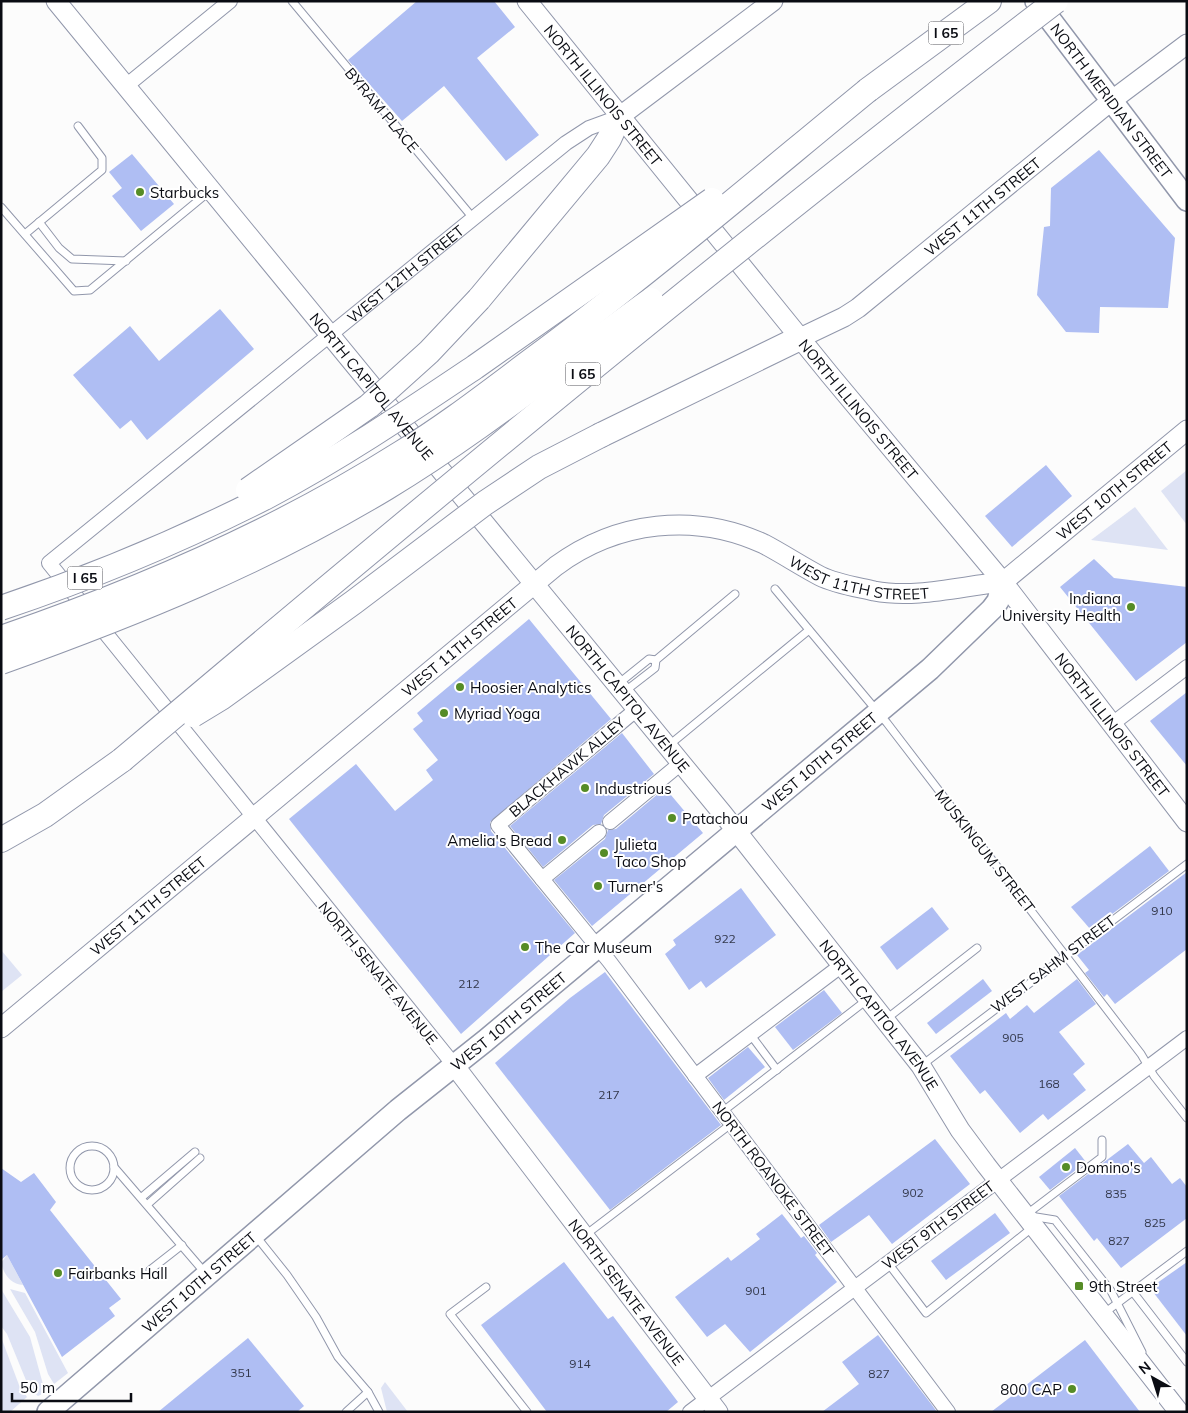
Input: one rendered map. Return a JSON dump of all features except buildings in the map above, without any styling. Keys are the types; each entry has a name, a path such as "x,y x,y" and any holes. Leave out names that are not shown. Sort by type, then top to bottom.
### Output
{"highway":[{"name":"I 65","path":"1,608 115,567 167,545 268,495 380,430 549,316 868,90 988,1"},
{"name":"I 65","path":"1,840 45,814 122,760 560,392 869,145 1056,1"},
{"path":"1,638 136,589 189,567 293,516 402,453 483,397 645,274 868,90"},
{"path":"167,545 328,437 370,406 429,352 479,300 598,156 609,139 619,117"},
{"path":"1,662 124,618 208,582 301,536 386,488 482,424 610,329 869,145"},
{"path":"122,760 221,698 354,602 485,503 540,468 601,435 800,338"}],"main road":[{"name":"NORTH CAPITOL AVENUE","path":"56,1 736,831 921,1066 960,1130 1102,1316 1179,1412"},
{"name":"NORTH ILLINOIS STREET","path":"527,1 619,117 1002,582 1187,822"},
{"name":"WEST 12TH STREET","path":"619,117 774,1"},
{"name":"NORTH MERIDIAN STREET","path":"1036,1 1187,200"},
{"name":"WEST 11TH STREET","path":"800,338 858,308 1111,102 1187,44"},
{"name":"WEST 10TH STREET","path":"50,1410 254,1233 930,669 986,616 998,601 1002,582 1187,430"},
{"name":"WEST 11TH STREET","path":"1,1028 535,584 571,555 598,541 634,529 672,525 716,528 750,538 821,577 877,592 914,593 1002,582"},
{"name":"NORTH SENATE AVENUE","path":"454,1065 713,1405"}],"street":[{"path":"126,86 230,1"},
{"name":"WEST 12TH STREET","path":"49,563 472,218 576,136 588,128 619,117"},
{"name":"NORTH SENATE AVENUE","path":"49,563 454,1065"},
{"path":"1112,724 1187,667"},
{"name":"BLACKHAWK ALLEY","path":"498,825 637,709"},
{"path":"542,879 681,763"},
{"name":"NORTH ROANOKE STREET","path":"498,825 597,947 948,1412"},
{"path":"694,1076 842,965"},
{"name":"WEST 9TH STREET","path":"690,1412 713,1405 855,1288 1187,1038"}],"lane":[{"name":"BYRAM PLACE","path":"292,1 472,218"},
{"path":"25,234 102,170 102,158 78,126"},
{"path":"1,207 74,292 90,290 211,190"},
{"path":"39,222 60,248 72,259 126,261"},
{"name":"MUSKINGUM STREET","path":"775,589 877,712 1065,955 1187,1118"},
{"path":"620,689 649,659 656,660 735,594"},
{"path":"668,746 809,630"},
{"name":"WEST SAHM STREET","path":"921,1066 1187,864"},
{"path":"885,1020 977,948"},
{"path":"721,1112 869,999"},
{"path":"750,1034 777,1070"},
{"path":"584,1236 731,1124"},
{"path":"888,1263 926,1312 1102,1157 1102,1140"},
{"path":"114,1167 110,1182 97,1189 82,1187 73,1178 71,1171 74,1156 83,1148 90,1146 105,1150 110,1155 114,1167 148,1204 206,1275"},
{"path":"142,1197 197,1155 148,1204"},
{"path":"1029,1221 1055,1220 1118,1303 1159,1386"},
{"path":"254,1233 302,1297 338,1357 368,1392 380,1412"},
{"path":"150,1270 182,1245"},
{"path":"1102,1316 1187,1251"},
{"path":"486,1287 450,1314 527,1412"},
{"path":"1133,1292 1187,1362"},
{"path":"346,1412 368,1392"}],"shaded area":[{"path":"1187,470 1187,525 1161,491"},
{"path":"1135,507 1168,550 1091,540"},
{"path":"1,950 22,975 1,992"},
{"path":"7,1255 23,1285 14,1283 4,1271 1,1263"},
{"path":"1,1289 30,1337 45,1393 38,1396 30,1390 7,1334 1,1326"},
{"path":"10,1289 25,1293 68,1373 54,1384 48,1374 35,1332"},
{"path":"1,1337 19,1385 27,1397 10,1412 1,1412"},
{"path":"385,1382 408,1412 387,1412 381,1388"}],"place":[{"name":"Starbucks","path":"140,192"},
{"name":"Indiana University Health","path":"1131,607"},
{"name":"Hoosier Analytics","path":"460,687"},
{"name":"Myriad Yoga","path":"444,713"},
{"name":"Industrious","path":"585,788"},
{"name":"Patachou","path":"672,818"},
{"name":"Amelia's Bread","path":"562,840"},
{"name":"Julieta Taco Shop","path":"604,853"},
{"name":"Turner's","path":"598,886"},
{"name":"The Car Museum","path":"525,947"},
{"name":"Domino's","path":"1066,1167"},
{"name":"Fairbanks Hall","path":"58,1273"},
{"name":"9th Street","path":"1079,1286"},
{"name":"800 CAP","path":"1072,1389"}]}
